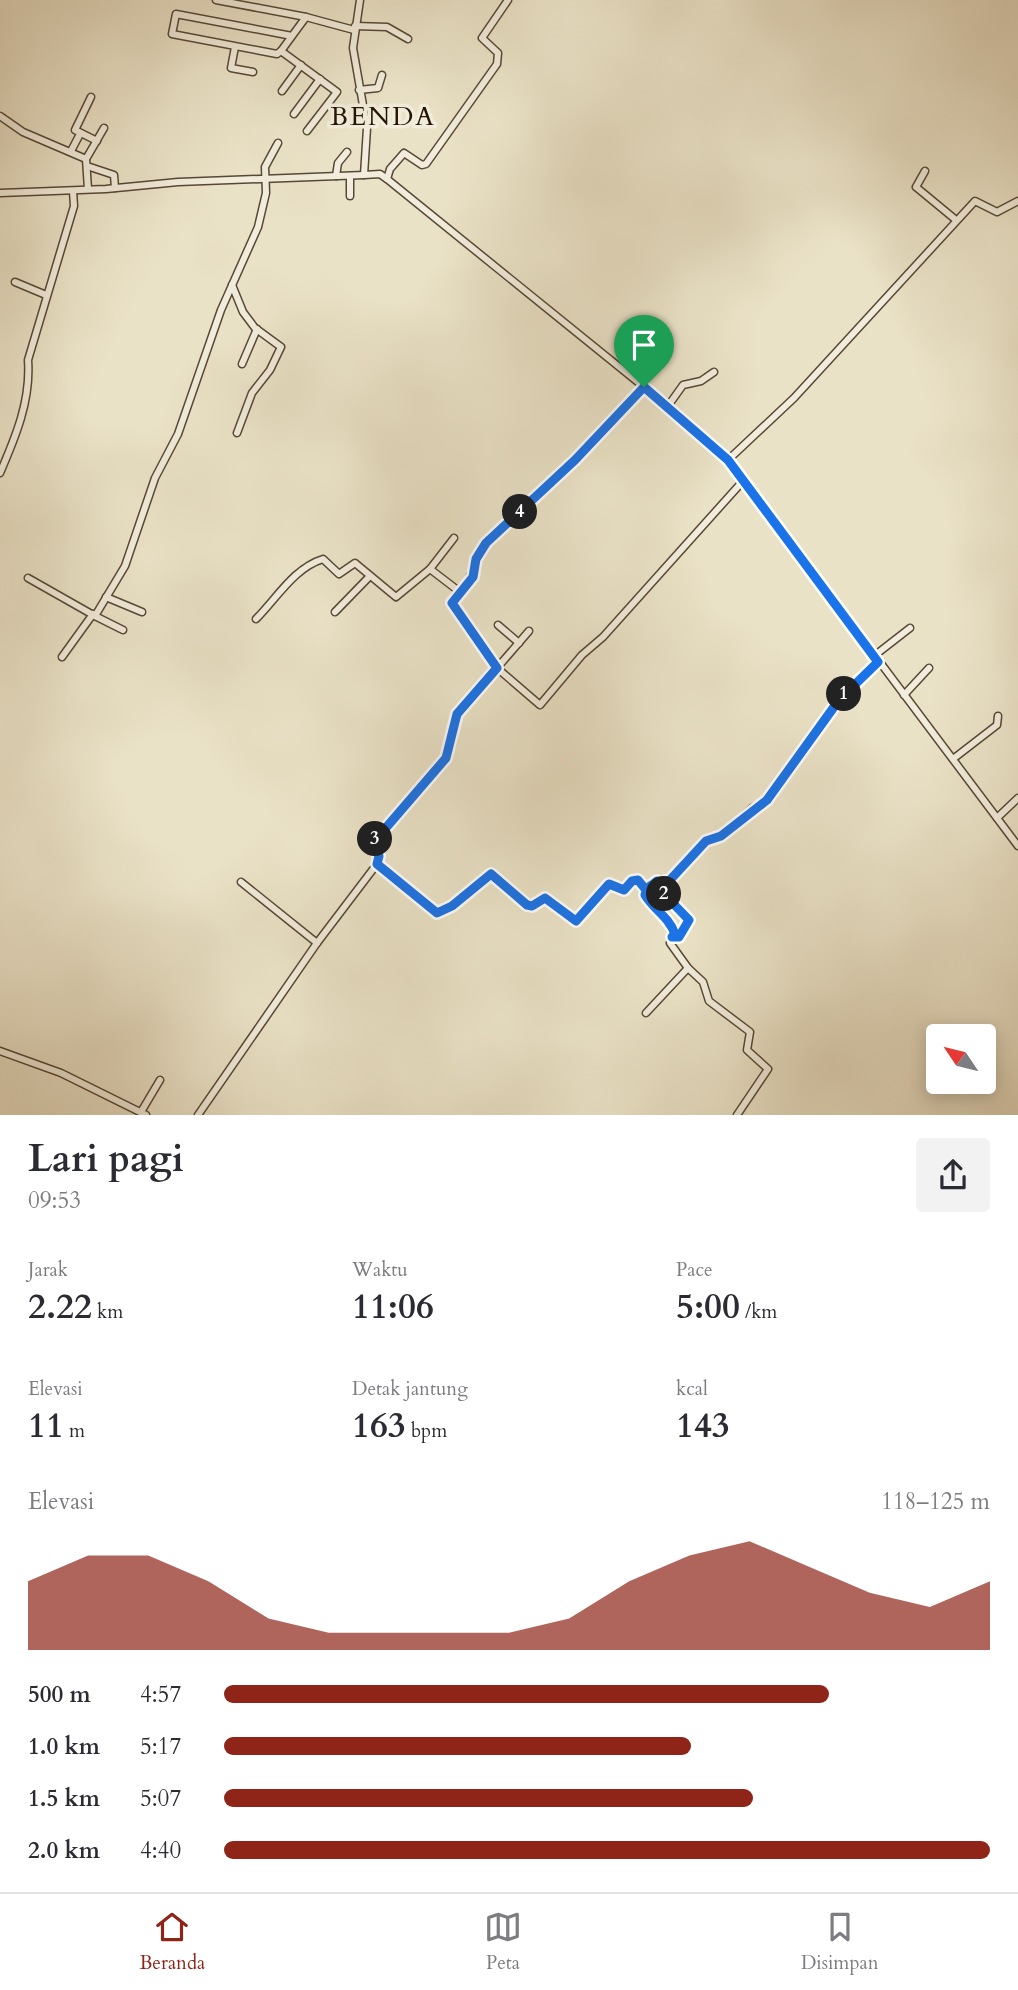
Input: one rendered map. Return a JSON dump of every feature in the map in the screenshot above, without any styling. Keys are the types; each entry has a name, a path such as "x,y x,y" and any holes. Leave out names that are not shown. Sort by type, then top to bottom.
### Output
{"street":[{"path":"216,0 355,28 387,27 408,38"},
{"path":"360,0 353,48 368,146 364,175"},
{"path":"387,179 390,169 402,154 422,165 426,164 498,64 498,53 482,38 508,0"},
{"path":"292,36 176,14 172,34 274,54 281,51 306,17"},
{"path":"235,47 231,68 253,72"},
{"path":"281,51 337,92 307,131"},
{"path":"282,91 301,65"},
{"path":"359,90 378,88 382,75"},
{"path":"294,114 320,79"},
{"path":"91,97 76,128 80,134 97,141"},
{"path":"0,116 23,132 71,150 86,162 114,176 115,188"},
{"path":"88,189 86,162 104,128"},
{"path":"71,150 80,134"},
{"path":"62,657 94,615 125,566 156,478 178,434 232,285 258,228 266,193 265,167 278,144"},
{"path":"336,176 338,163 347,152"},
{"path":"925,171 916,187 956,220"},
{"path":"0,193 380,174 668,406 728,460 1018,846"},
{"path":"350,176 350,196"},
{"path":"0,473 25,403 30,383 28,360 74,206 73,191"},
{"path":"728,460 794,398 924,260 975,201 997,212 1018,201"},
{"path":"15,282 46,295"},
{"path":"232,285 243,312 257,329 280,343 281,352 252,393 237,433"},
{"path":"242,364 257,329"},
{"path":"668,406 683,386 702,381 714,372"},
{"path":"644,387 575,460 486,543 476,559 473,577 452,603 497,668 540,705 582,655 603,637 743,481"},
{"path":"256,619 312,562 324,559 339,574 355,563 398,597 411,582 430,569 454,538"},
{"path":"430,569 460,592"},
{"path":"335,612 370,576"},
{"path":"27,578 124,630"},
{"path":"106,597 142,612"},
{"path":"498,625 519,643"},
{"path":"646,890 657,881 670,880 706,841 721,836 767,800 839,700 876,659 910,628"},
{"path":"198,1115 317,943 377,864 379,856 372,844 446,758 457,714 529,631"},
{"path":"904,695 929,668"},
{"path":"953,759 997,725 998,716"},
{"path":"997,818 1018,798"},
{"path":"377,864 437,913 452,906 491,874 527,905 532,906 545,898 574,921 609,884 624,890 632,881 638,880 646,890 645,895 650,904 670,921 675,934 671,946 703,982 709,1001 750,1032 747,1051 768,1069 737,1115"},
{"path":"657,881 663,893 689,920 683,933 672,937"},
{"path":"242,882 317,943"},
{"path":"646,1013 688,968"},
{"path":"0,1051 61,1073 144,1113 160,1080"}],"district":[{"name":"BENDA","path":"383,116"}],"route":[{"path":"644,387 575,460 486,543 476,559 473,577 452,603 497,668 457,714 452,743 446,758 372,844 379,856 377,864 437,913 452,906 490,874 527,905 532,906 545,898 574,921 578,920 609,884 624,890 632,881 638,880 646,890 650,886 657,881 663,893 689,920 679,937 672,937 675,930 670,921 650,904 645,895 646,890 653,884 656,882 657,881 670,880 709,838 721,836 752,808 767,800 839,700 878,662 728,460 644,387"}]}
